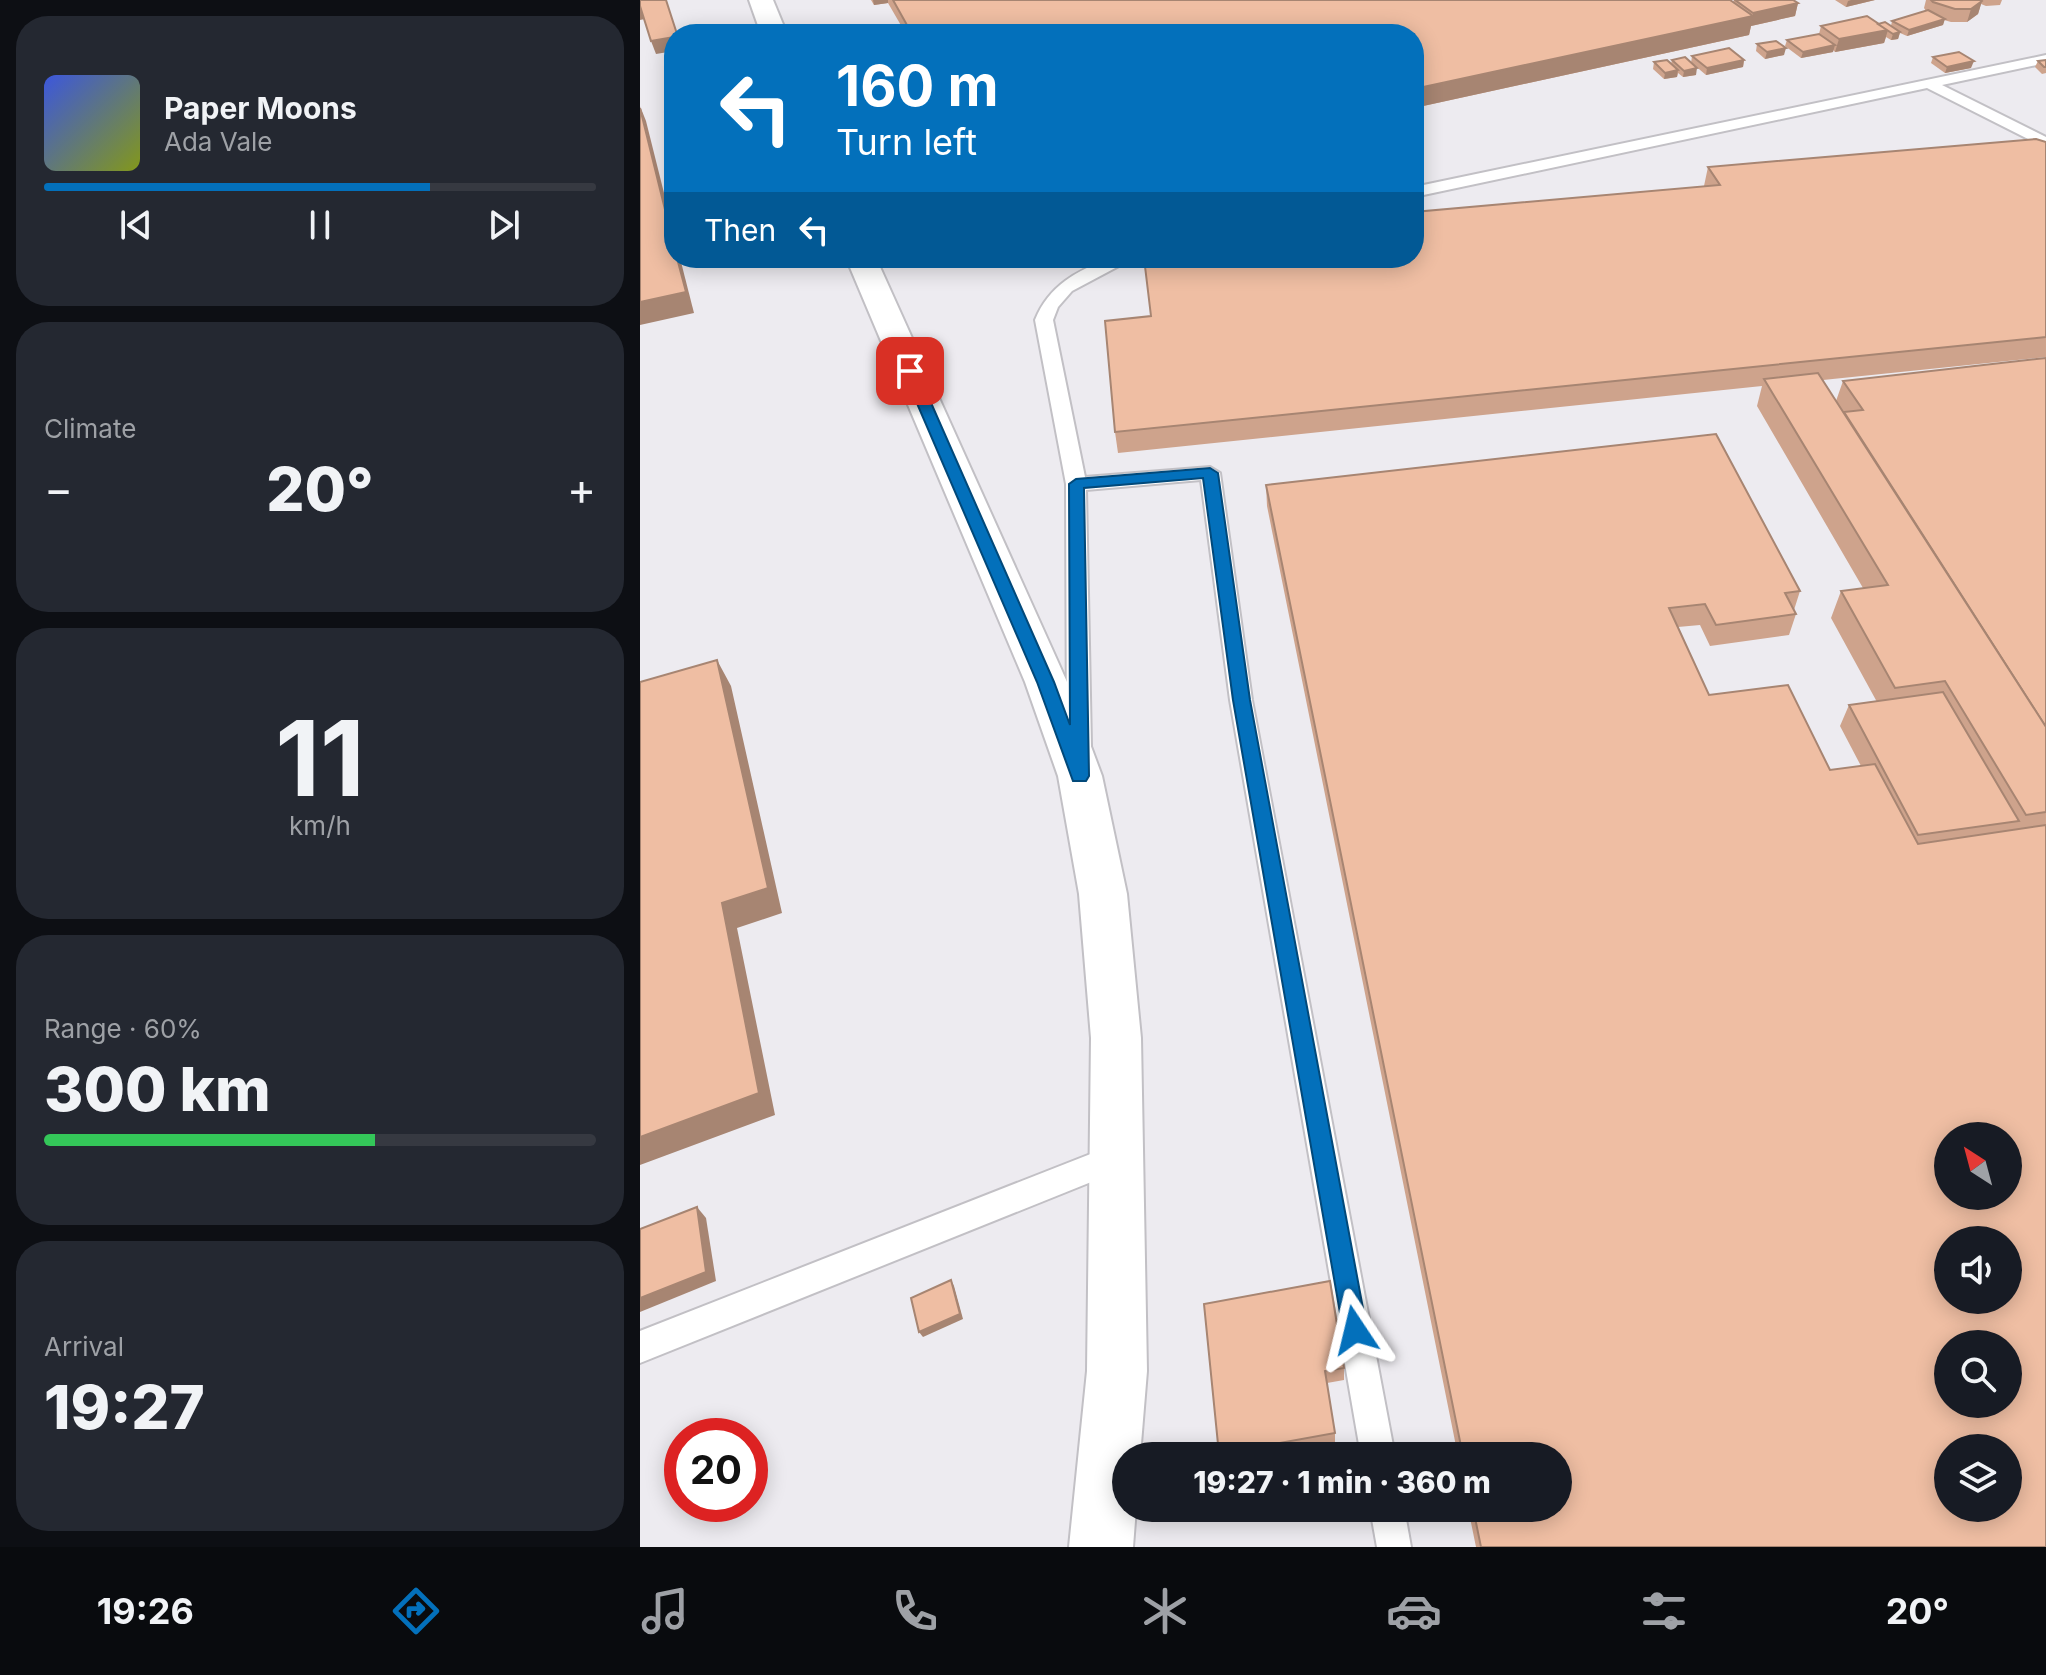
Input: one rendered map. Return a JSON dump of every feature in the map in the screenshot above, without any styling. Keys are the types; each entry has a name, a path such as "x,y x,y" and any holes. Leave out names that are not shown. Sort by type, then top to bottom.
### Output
{"street":[{"path":"761,0 770,24"},
{"path":"865,268 1046,682 1080,776 1103,894 1116,1038 1117,1371 1101,1547"}],"lane":[{"path":"1424,190 2046,59"},
{"path":"1927,83 2046,143"},
{"path":"1080,776 1076,484 1044,320 1047,307 1058,293 1101,268"},
{"path":"1076,484 1210,473 1241,700 1375,1442"},
{"path":"640,1347 1116,1158"},
{"path":"1390,1522 1394,1547"}],"building":[{"path":"640,0 666,0 674,24 664,24 664,39 651,41"},
{"path":"893,0 1730,0 1753,16 1424,87 1424,24 906,24"},
{"path":"1735,0 1793,0 1798,3 1753,13"},
{"path":"1931,0 1982,1 1971,9 1955,9"},
{"path":"1928,10 1945,19 1909,30 1892,21"},
{"path":"1867,16 1888,30 1839,39 1821,26"},
{"path":"1885,22 1900,32 1893,34 1878,24"},
{"path":"1819,34 1835,45 1803,52 1787,40"},
{"path":"1776,41 1786,48 1767,52 1757,44"},
{"path":"1729,48 1744,60 1707,68 1692,56"},
{"path":"1959,52 1974,61 1947,67 1933,57"},
{"path":"1685,57 1697,68 1684,71 1672,60"},
{"path":"1667,60 1678,70 1665,73 1654,62"},
{"path":"640,108 664,205 664,268 680,268 686,292 640,302"},
{"path":"2036,139 2046,142 2046,337 1115,432 1105,321 1151,316 1145,268 1424,268 1424,211 1720,185 1708,167"},
{"path":"2046,358 2046,727 1844,412 1863,410 1843,381"},
{"path":"1818,373 2046,727 2046,812 2026,815 1945,681 1895,688 1841,591 1888,585 1764,379"},
{"path":"1716,434 1800,591 1785,593 1796,614 1716,625 1705,604 1669,608 1709,695 1788,685 1830,770 1875,764 1918,844 2046,825 2046,1547 1481,1547 1476,1522 1572,1522 1572,1442 1460,1442 1266,485"},
{"path":"717,660 768,888 722,903 759,1093 640,1137 640,682"},
{"path":"1943,692 2019,821 1918,835 1849,705"},
{"path":"697,1207 706,1272 640,1298 640,1229"},
{"path":"951,1280 960,1314 919,1332 911,1298"},
{"path":"1330,1281 1344,1368 1325,1371 1335,1433 1285,1442 1218,1442 1204,1304"}],"route":[{"path":"910,371 1046,682 1080,776 1076,484 1210,473 1241,700 1355,1330"}]}
